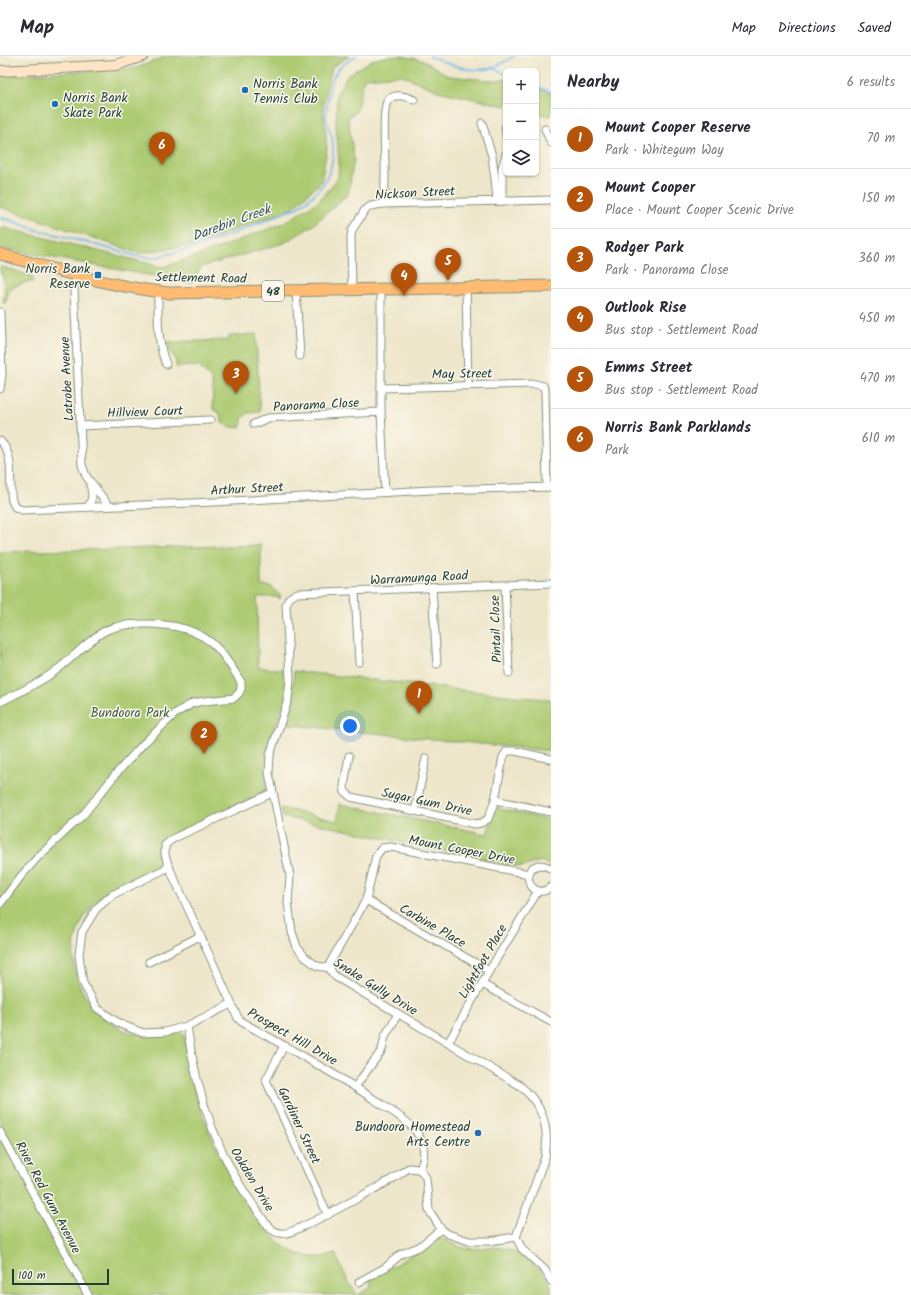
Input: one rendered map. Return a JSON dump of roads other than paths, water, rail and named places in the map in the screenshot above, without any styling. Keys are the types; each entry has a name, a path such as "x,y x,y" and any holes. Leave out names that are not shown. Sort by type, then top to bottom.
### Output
{"main road":[{"name":"Settlement Road","path":"0,254 77,275 158,292 186,293 551,286"}],"street":[{"path":"0,71 116,65 142,56"},
{"path":"383,204 385,177 385,105 387,100 397,96 407,97 414,100"},
{"path":"482,124 492,156 499,201"},
{"path":"545,129 551,143"},
{"path":"499,201 503,164"},
{"name":"Nickson Street","path":"352,290 352,230 365,210 371,206 383,204 551,200"},
{"name":"Latrobe Avenue","path":"77,275 74,290 82,465 84,473 89,481 109,506"},
{"path":"466,288 468,385"},
{"path":"381,289 381,412 385,492"},
{"path":"296,291 300,356"},
{"path":"158,292 160,343 162,356 166,364"},
{"path":"0,312 2,380 0,389"},
{"name":"May Street","path":"381,388 535,384 543,386 551,384"},
{"path":"543,386 545,391 549,487"},
{"name":"Panorama Close","path":"254,424 268,418 381,412"},
{"name":"Hillview Court","path":"80,426 210,420"},
{"name":"Arthur Street","path":"0,441 5,445 10,458 11,498 15,507 22,510 214,502 385,492 549,487"},
{"name":"Latrobe Avenue","path":"88,507 91,502 92,494 89,481"},
{"name":"Warramunga Road","path":"289,598 297,593 551,584"},
{"name":"Pintail Close","path":"505,585 509,673"},
{"path":"432,589 437,664"},
{"path":"356,592 359,662"},
{"name":"Snake Gully Drive","path":"289,598 286,605 290,679 288,700 270,755 269,774 290,876 288,902 289,916 297,947 305,957 317,966 330,968 336,977 519,1085 535,1100 543,1117 549,1145 516,1237"},
{"path":"0,702 41,681 58,670 102,632 122,625 172,625 190,630 208,640 218,648 241,682 239,694 234,698 193,703 176,712 143,744 83,814 38,857 21,876 0,904"},
{"name":"Sugar Gum Drive","path":"350,756 344,786 348,796 475,824 481,824 488,819 495,800 503,757 507,751 515,751 551,759"},
{"path":"415,810 426,758"},
{"name":"Prospect Hill Drive","path":"272,793 174,838 165,846 165,855 238,1018 242,1022 355,1087 405,1120 414,1129 420,1139 424,1151 423,1161 419,1169"},
{"path":"495,800 551,812"},
{"name":"Mount Cooper Drive","path":"366,900 376,856 382,848 391,847 529,874"},
{"path":"550,866 541,865 533,868 529,874 529,883 538,891 546,891 551,887"},
{"path":"170,867 112,895 96,909 82,932 79,956 83,982 97,1008 120,1024 143,1033 166,1032 187,1026 231,1004"},
{"name":"Lightfoot Place","path":"448,1043 489,971 538,891"},
{"path":"330,968 331,961 366,900"},
{"name":"Carbine Place","path":"366,900 489,971"},
{"path":"149,962 200,936"},
{"path":"482,984 550,1019"},
{"path":"355,1087 382,1050 385,1036 398,1014"},
{"name":"Oakden Drive","path":"187,1026 191,1055 200,1095 214,1135 229,1167 253,1206 270,1229 280,1233 290,1232 328,1214 409,1168 419,1169"},
{"name":"Gardiner Street","path":"284,1046 266,1080 328,1214"},
{"name":"River Red Gum Avenue","path":"0,1132 88,1295"},
{"path":"419,1169 426,1178 429,1210 441,1229 448,1234 469,1242 490,1241 516,1237 522,1249 545,1270 551,1280"},
{"path":"359,1282 386,1267 401,1254 419,1247 441,1229"}],"waterway":[{"name":"Darebin Creek","path":"0,218 37,230 137,256 153,258 193,248 235,233 298,207 322,186 331,168 333,159 332,137 327,124 326,116 330,88 333,78 339,68 356,56"},
{"name":"Darebin Creek","path":"430,56 460,67 476,70 484,70 495,67 514,56"},
{"path":"493,68 503,73"},
{"path":"539,87 551,92"}],"place":[{"name":"Norris Bank Tennis Club","path":"245,90"},
{"name":"Norris Bank Skate Park","path":"55,104"},
{"name":"Norris Bank Parklands","path":"162,165"},
{"name":"Norris Bank Reserve","path":"98,275"},
{"name":"Emms Street","path":"448,281"},
{"name":"Outlook Rise","path":"404,296"},
{"name":"Rodger Park","path":"236,394"},
{"name":"Mount Cooper Reserve","path":"419,714"},
{"name":"Mount Cooper","path":"204,754"},
{"name":"Bundoora Homestead Arts Centre","path":"478,1133"}],"park label":[{"name":"Bundoora Park","path":"130,712"}]}
